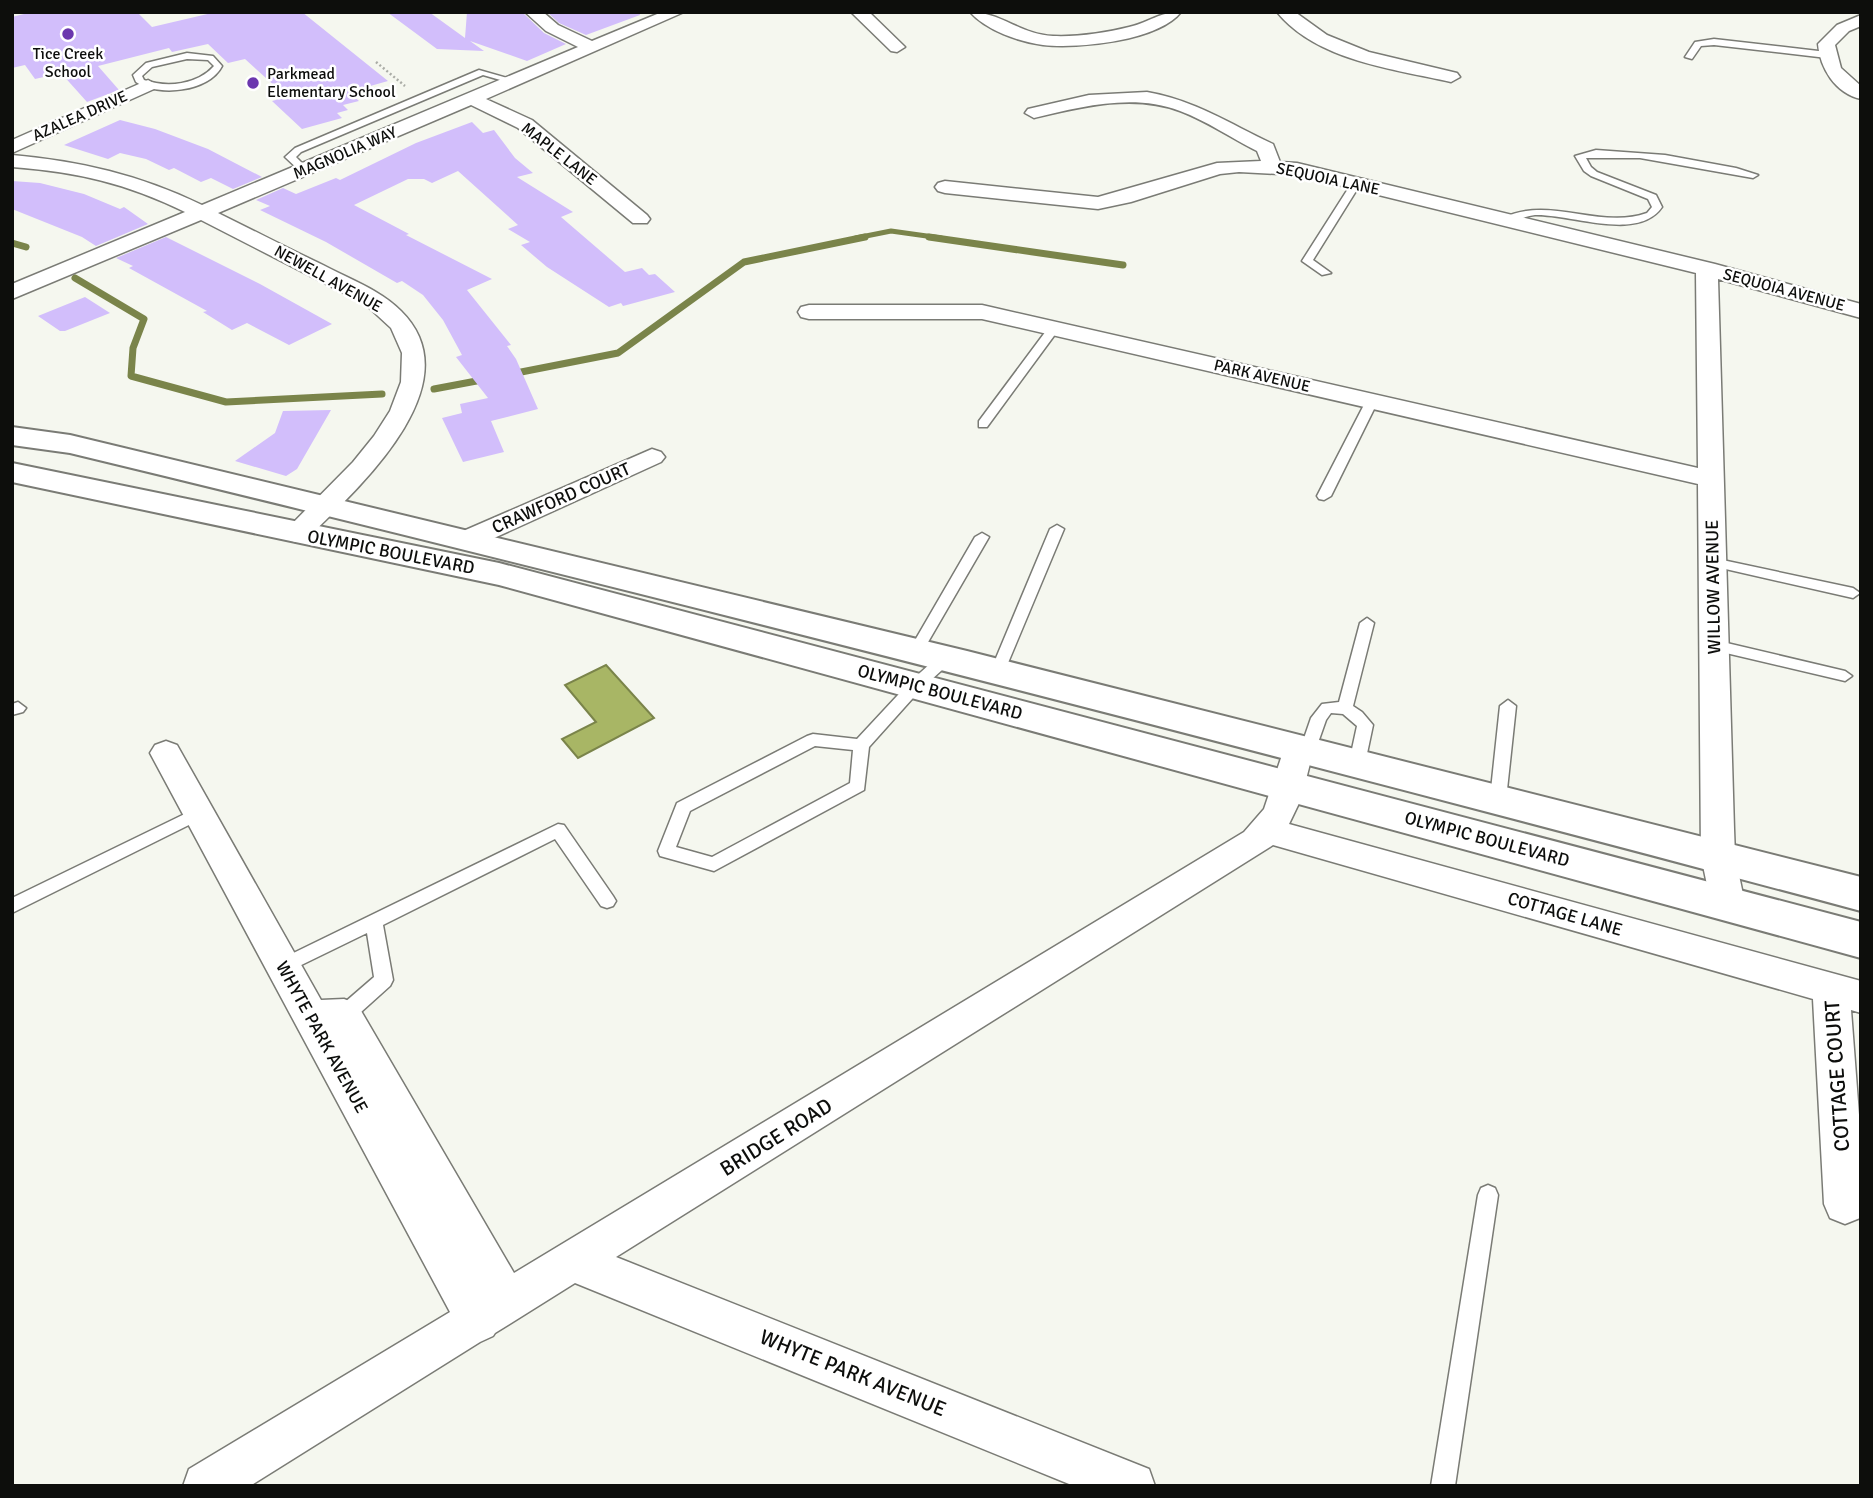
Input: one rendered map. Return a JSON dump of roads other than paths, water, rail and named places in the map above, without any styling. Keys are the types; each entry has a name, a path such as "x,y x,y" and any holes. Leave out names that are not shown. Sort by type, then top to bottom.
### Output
{"main road":[{"name":"OLYMPIC BOULEVARD","path":"12,436 70,444 471,538 998,670 1298,761 1728,904 1861,940"},
{"name":"OLYMPIC BOULEVARD","path":"12,472 499,574 916,685 1298,761 1357,763 1861,894"}],"street":[{"path":"533,12 552,28 592,48"},
{"name":"MAGNOLIA WAY","path":"12,292 205,213 676,12"},
{"path":"859,12 897,47"},
{"path":"978,12 1015,33 1042,40 1070,41 1154,25 1169,18 1173,12"},
{"path":"1285,12 1296,23 1333,45 1376,59 1451,77"},
{"path":"1861,20 1843,28 1827,50 1828,63 1839,79 1861,93"},
{"path":"1827,50 1849,46"},
{"name":"AZALEA DRIVE","path":"12,147 148,85"},
{"name":"MAPLE LANE","path":"472,99 525,124 640,219"},
{"path":"1034,113 1090,99 1152,100 1183,106 1266,148 1272,167"},
{"name":"NEWELL AVENUE","path":"12,160 57,164 120,176 205,213 368,297 402,327 412,346 415,371 406,404 362,471 296,533"},
{"name":"SEQUOIA LANE","path":"945,187 1098,203 1124,198 1217,169 1297,169 1707,269"},
{"name":"SEQUOIA AVENUE","path":"1707,269 1861,311"},
{"name":"WILLOW AVENUE","path":"1707,269 1718,856 1728,904"},
{"name":"PARK AVENUE","path":"809,312 982,312 1711,478"},
{"name":"CRAWFORD COURT","path":"471,538 652,457"},
{"name":"WHYTE PARK AVENUE","path":"166,753 284,966 328,1016 493,1311"},
{"path":"1269,831 1298,761"},
{"name":"COTTAGE LANE","path":"1269,831 1846,993"},
{"name":"BRIDGE ROAD","path":"206,1486 1232,857 1269,831"},
{"name":"COTTAGE COURT","path":"1845,1204 1846,993"},
{"name":"WHYTE PARK AVENUE","path":"574,1261 1132,1486"}],"lane":[{"path":"1689,57 1696,46 1709,42 1827,50"},
{"path":"200,56 210,58 218,65 211,75 190,83 164,87 148,85 141,82 137,75 160,60 200,56"},
{"path":"304,170 290,157 298,150 482,72 514,81"},
{"path":"1507,220 1538,212 1627,221 1647,219 1656,213 1657,207 1652,197 1587,169 1580,156 1590,153 1644,156 1753,175"},
{"path":"1326,273 1307,261 1356,183"},
{"path":"983,424 1053,329"},
{"path":"1324,496 1372,401"},
{"path":"998,670 1057,528"},
{"path":"861,745 813,740 683,807 666,851 714,864 858,786 861,745 916,685 982,537"},
{"path":"1713,562 1853,593"},
{"path":"1345,709 1367,623"},
{"path":"1714,645 1845,676"},
{"path":"1298,761 1319,718 1327,708 1339,706 1355,712 1364,725 1357,763"},
{"path":"1498,799 1508,706"},
{"path":"12,906 199,813"},
{"path":"284,966 558,830 607,901"},
{"path":"328,1016 384,981 374,921"},
{"path":"1443,1486 1488,1195"}],"waterway":[{"path":"856,238 891,231 941,238"},
{"path":"511,374 618,353 744,262 865,237"},
{"path":"929,237 1123,265"},
{"path":"12,243 26,247"},
{"path":"75,278 144,319 133,348 131,376 226,402 382,394"},
{"path":"434,389 487,379"}],"place":[{"name":"Tice Creek School","path":"68,34"},
{"name":"Parkmead Elementary School","path":"253,83"}]}
